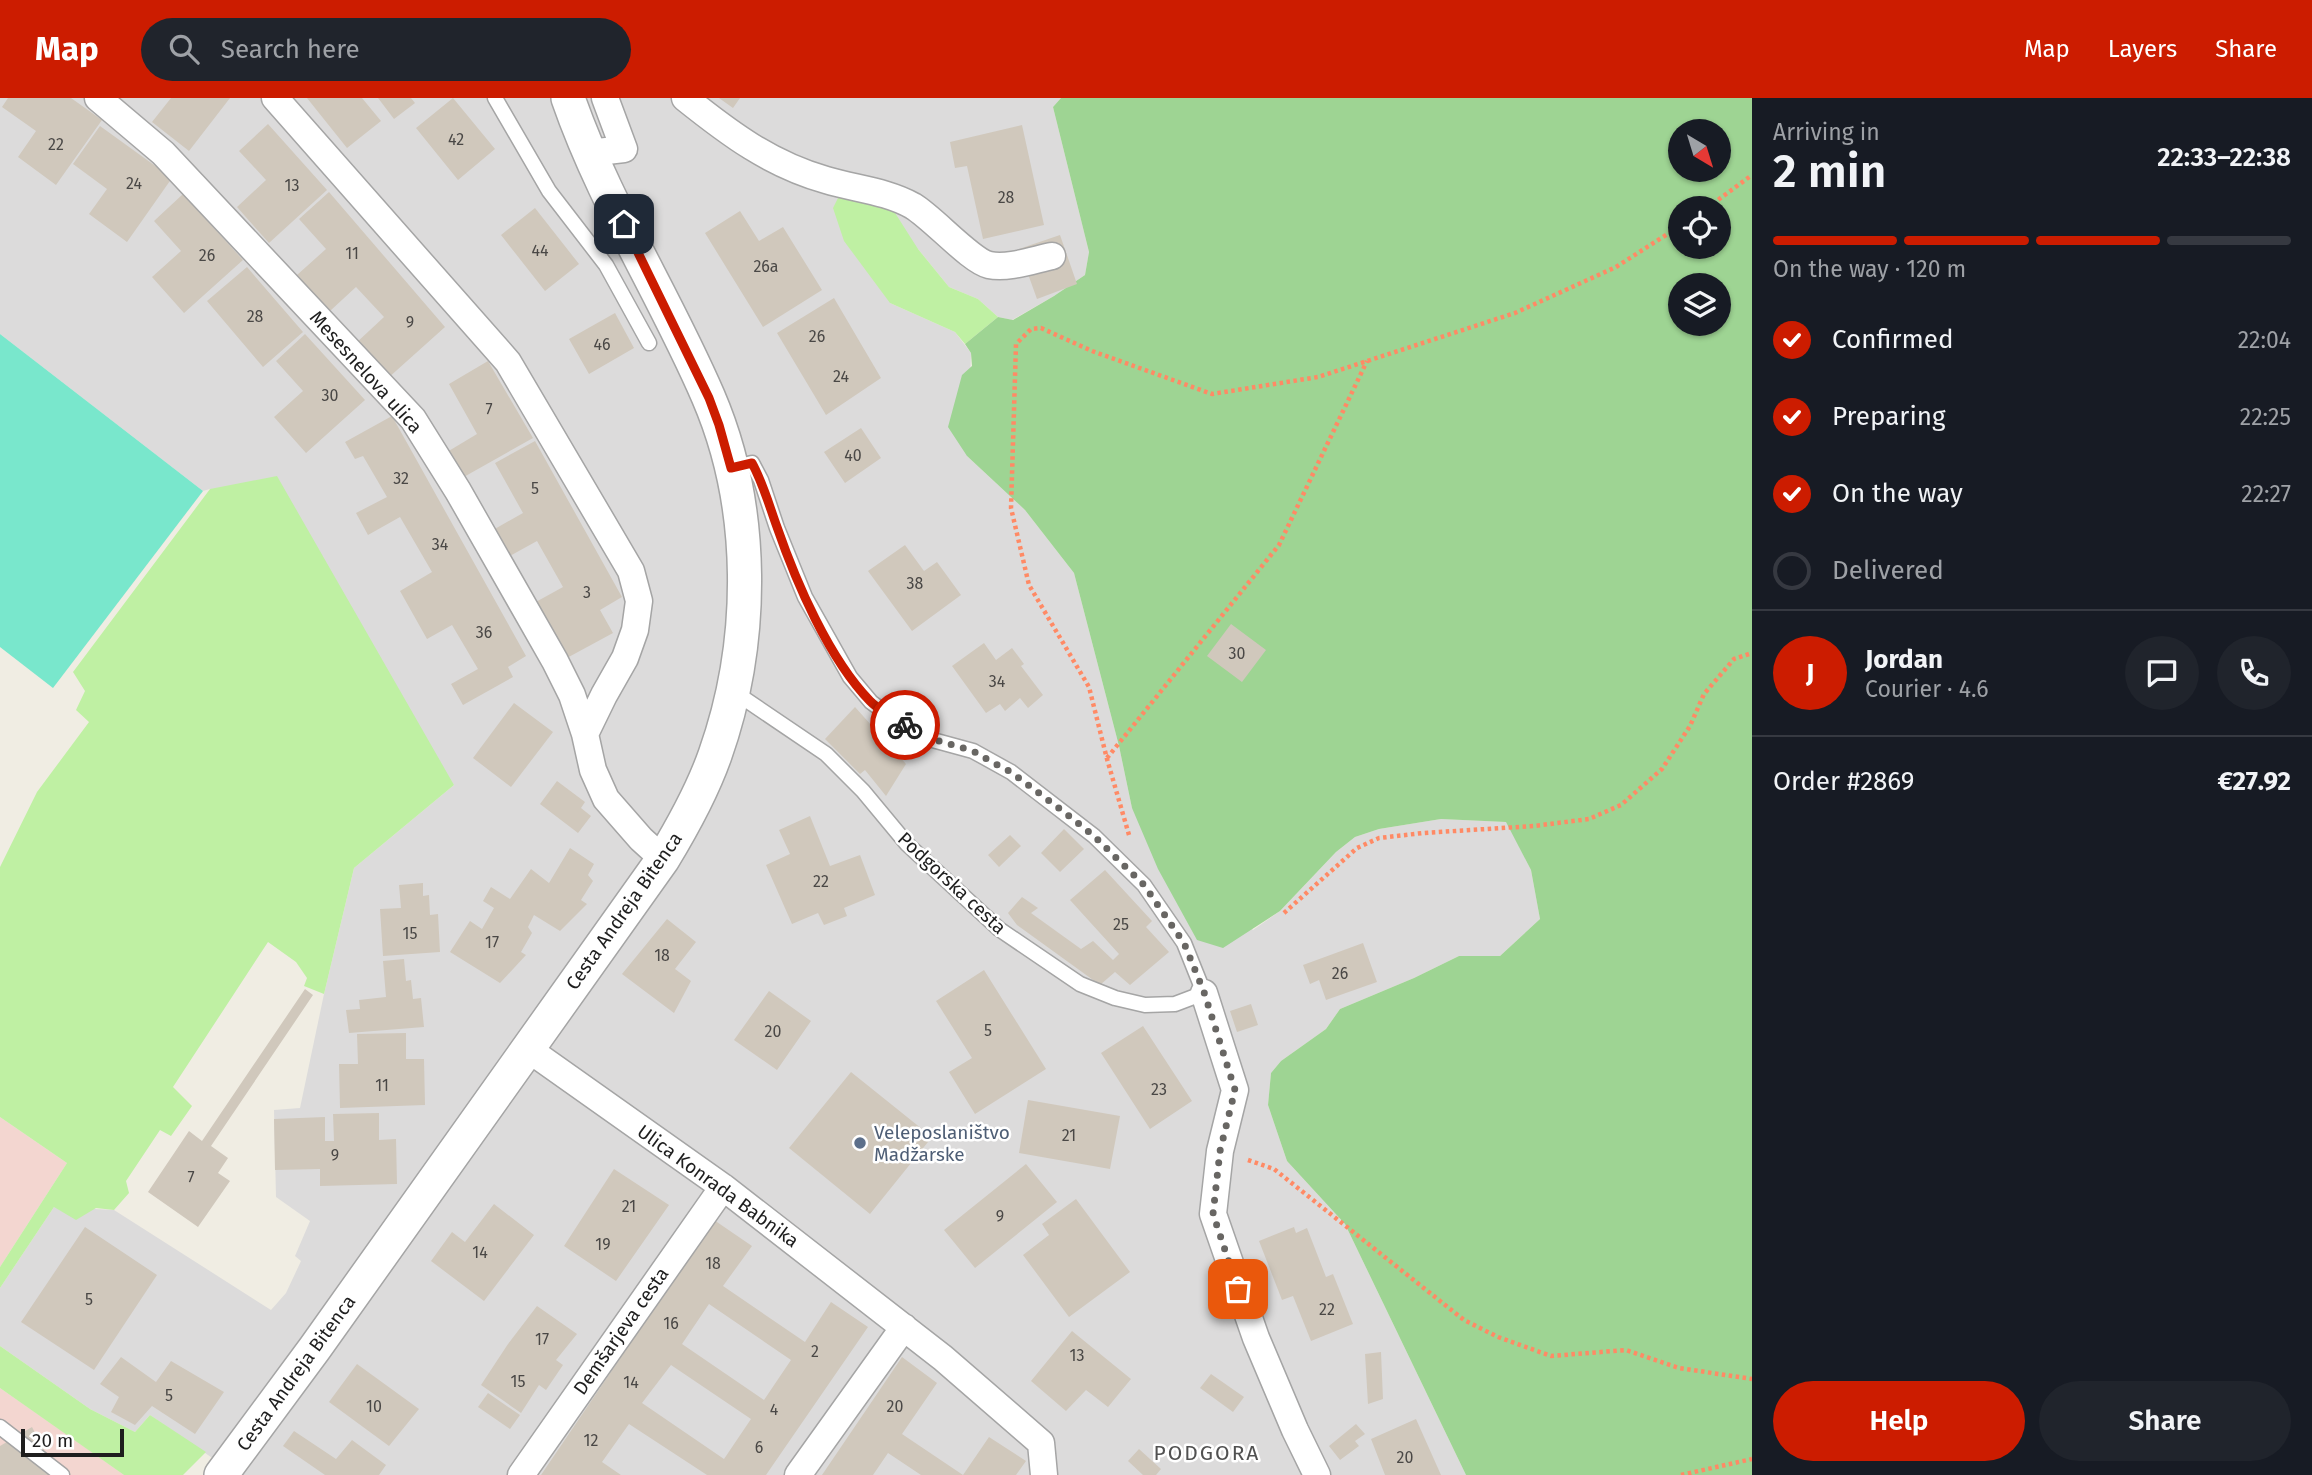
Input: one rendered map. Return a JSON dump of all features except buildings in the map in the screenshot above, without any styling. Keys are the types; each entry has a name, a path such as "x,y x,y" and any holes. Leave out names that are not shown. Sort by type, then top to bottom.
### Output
{"street":[{"name":"Mesesnelova ulica","path":"98,98 163,153 412,419 458,491 555,661 572,695 585,733 593,769 606,799 641,839 663,859"},
{"path":"275,98 508,362 631,570 639,601 635,631 625,658 585,733"},
{"name":"Cesta Andreja Bitenca","path":"221,1475 315,1348 663,859 684,825 704,783 722,733 733,691 743,621 744,572 739,511 731,468 719,425 693,363 589,153 568,98"},
{"path":"589,153 624,149 605,98"},
{"path":"685,98 730,135 774,161 826,180 884,193 914,207 986,265 1003,265 1052,256"},
{"path":"1204,992 1235,1090 1220,1151 1213,1214 1256,1338 1317,1475"},
{"name":"Ulica Konrada Babnika","path":"528,1049 723,1187 943,1358 1041,1443 1044,1475"},
{"name":"Demšarjeva cesta","path":"521,1475 723,1187"},
{"path":"798,1475 904,1326"}],"lane":[{"path":"495,98 549,191 606,265 649,342"},
{"path":"731,468 752,463 761,480 805,597 850,677 871,702 895,720 929,738 973,751 1011,772 1094,836 1144,885 1184,943 1204,992"},
{"name":"Podgorska cesta","path":"733,691 826,754 863,791 907,845 999,929 1080,984 1115,998 1145,1005 1175,1004 1204,992"},
{"path":"0,1427 62,1475"}],"path":[{"path":"1723,196 1752,175"},
{"path":"1144,885 1107,759 1090,687 1029,585 1011,508 1016,344 1031,329 1041,328 1092,351 1212,394 1318,377 1515,313 1616,267 1668,234"},
{"path":"1107,759 1279,545 1368,360"},
{"path":"1284,913 1357,848 1379,838 1589,819 1621,805 1662,769 1690,726 1704,694 1734,659 1752,653"},
{"path":"1220,1151 1273,1170 1464,1320 1498,1337 1551,1356 1626,1350 1679,1368 1752,1379"},
{"path":"1681,1475 1752,1459"}],"shaded area":[{"path":"0,98 1061,98 1053,107 1089,252 1085,275 1012,320 998,317 978,299 949,287 918,249 890,303 955,332 971,353 967,456 1025,510 1074,573 1119,746 1132,808 1253,930 1280,911 1336,852 1355,837 1379,829 1441,819 1507,822 1531,870 1540,919 1500,956 1459,956 1340,1009 1326,1029 1281,1061 1271,1073 1268,1105 1287,1161 1345,1224 1466,1475 237,1475 150,1415 135,1432 90,1409 0,1346 0,1288 54,1207 114,1210 271,1310 286,1293 301,1261 295,1256 310,1221 276,1197 274,1110 300,1108 354,868 454,785 210,489 203,491 0,334"},
{"path":"0,1117 67,1163 0,1267"},
{"path":"0,1388 69,1436 124,1475 0,1475"}],"green space":[{"path":"1061,98 1752,98 1752,1475 1466,1475 1345,1224 1287,1161 1268,1105 1271,1073 1281,1061 1326,1029 1340,1009 1459,956 1500,956 1540,919 1531,870 1506,822 1441,819 1379,829 1355,837 1336,852 1280,911 1223,948 1197,940 1158,869 1132,808 1119,746 1074,573 1025,510 967,456 948,427 962,375 972,366 971,353 965,344 998,317 1013,320 1085,275 1089,252 1053,107"},
{"path":"839,196 890,205 918,249 949,287 978,299 998,317 965,344 955,332 890,303 844,241 833,208"},
{"path":"0,334 203,491 53,688 0,647"},
{"path":"277,476 454,785 354,868 324,994 304,986 307,978 296,962 268,942 173,1087 192,1106 171,1136 160,1130 126,1181 129,1193 114,1210 96,1208 76,1220 54,1207 0,1288 0,1267 67,1163 0,1117 0,867 37,792 89,722 76,710 85,691 73,672 210,489"},
{"path":"0,1346 90,1409 135,1432 150,1415 206,1452 183,1475 124,1475 0,1388"}],"way so far":[{"path":"905,725 929,738 973,751 1011,772 1064,812 1094,836 1144,885 1184,943 1204,992 1235,1090 1220,1151 1213,1214 1238,1289"}],"place":[{"name":"Veleposlaništvo Madžarske","path":"860,1143"}],"district":[{"name":"PODGORA","path":"1207,1453"}],"route":[{"path":"624,224 709,398 731,468 752,463 761,480 805,597 829,642 850,677 871,702 905,725"}]}
